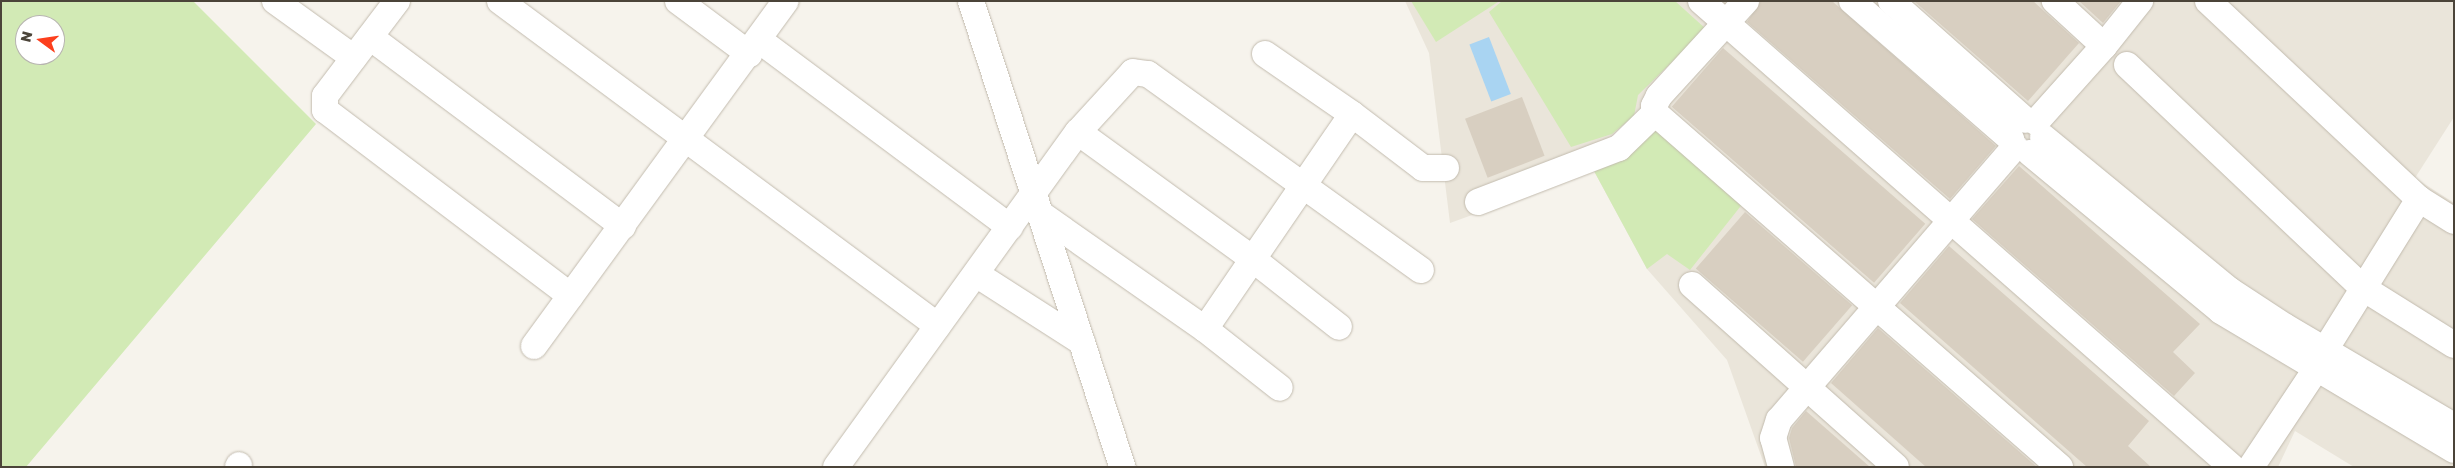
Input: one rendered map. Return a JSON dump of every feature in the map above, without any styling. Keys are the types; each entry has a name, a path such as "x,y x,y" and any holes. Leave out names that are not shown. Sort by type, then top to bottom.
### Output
{"street":[{"path":"397,1 325,96 328,114 571,296"},
{"path":"500,1 938,326"},
{"path":"678,1 754,47 1010,227"},
{"path":"534,346 687,141 786,1"},
{"path":"971,1 1034,190 1122,467"},
{"path":"1701,1 2232,467"},
{"path":"1746,1 1659,96 1654,106 1655,113 2060,467"},
{"path":"1852,1 2027,136 2238,310 2321,360 2454,450"},
{"path":"1891,1 2027,136"},
{"path":"2055,1 2104,46"},
{"path":"1781,467 1774,450 1775,428 1876,306 2027,136 2140,1"},
{"path":"2208,1 2418,199 2454,221"},
{"path":"279,2 354,58"},
{"path":"370,37 623,226"},
{"path":"1265,54 1352,114 1423,168 1446,168"},
{"path":"2127,65 2363,288 2454,345"},
{"path":"836,467 1010,227 1034,190 1078,132 1133,72 1142,72 1421,270"},
{"path":"1478,202 1619,148 1655,113"},
{"path":"1204,329 1254,260 1352,114"},
{"path":"1078,132 1254,260 1340,327"},
{"path":"2251,467 2321,360 2418,199"},
{"path":"1042,216 1204,329 1280,388"},
{"path":"976,274 1082,342"},
{"path":"1692,285 1896,467"},
{"path":"2321,360 2454,426"}],"shaded area":[{"path":"1405,1 2454,1 2454,117 2415,178 2454,203 2454,467 2354,467 2295,431 2278,467 1765,467 1727,360 1647,269 1594,171 1450,223 1429,53"}],"green space":[{"path":"1,1 193,1 316,124 26,467 1,467"},
{"path":"1411,1 1497,1 1498,2 1436,42"},
{"path":"1502,1 1675,1 1706,29 1638,95 1634,116 1612,134 1571,147 1489,12"},
{"path":"1655,129 1744,202 1690,270 1667,254 1647,269 1594,171"}],"water":[{"path":"1489,37 1511,94 1491,101 1469,45"}],"building":[{"path":"1761,1 1832,1 1996,146 1950,199 1747,22"},
{"path":"1914,1 2033,1 2079,43 2028,101"},
{"path":"2079,1 2121,1 2103,23"},
{"path":"1723,48 1925,224 1874,283 1672,107"},
{"path":"1522,97 1545,156 1488,178 1465,119"},
{"path":"2019,166 2200,324 2173,352 2195,373 2174,396 1972,219"},
{"path":"1745,212 1852,305 1803,362 1696,269"},
{"path":"1949,246 2149,421 2128,446 2151,467 2087,467 1900,303"},
{"path":"1878,328 2037,467 1926,467 1831,383"},
{"path":"1806,411 1870,467 1796,467 1789,438 1792,428"}]}
